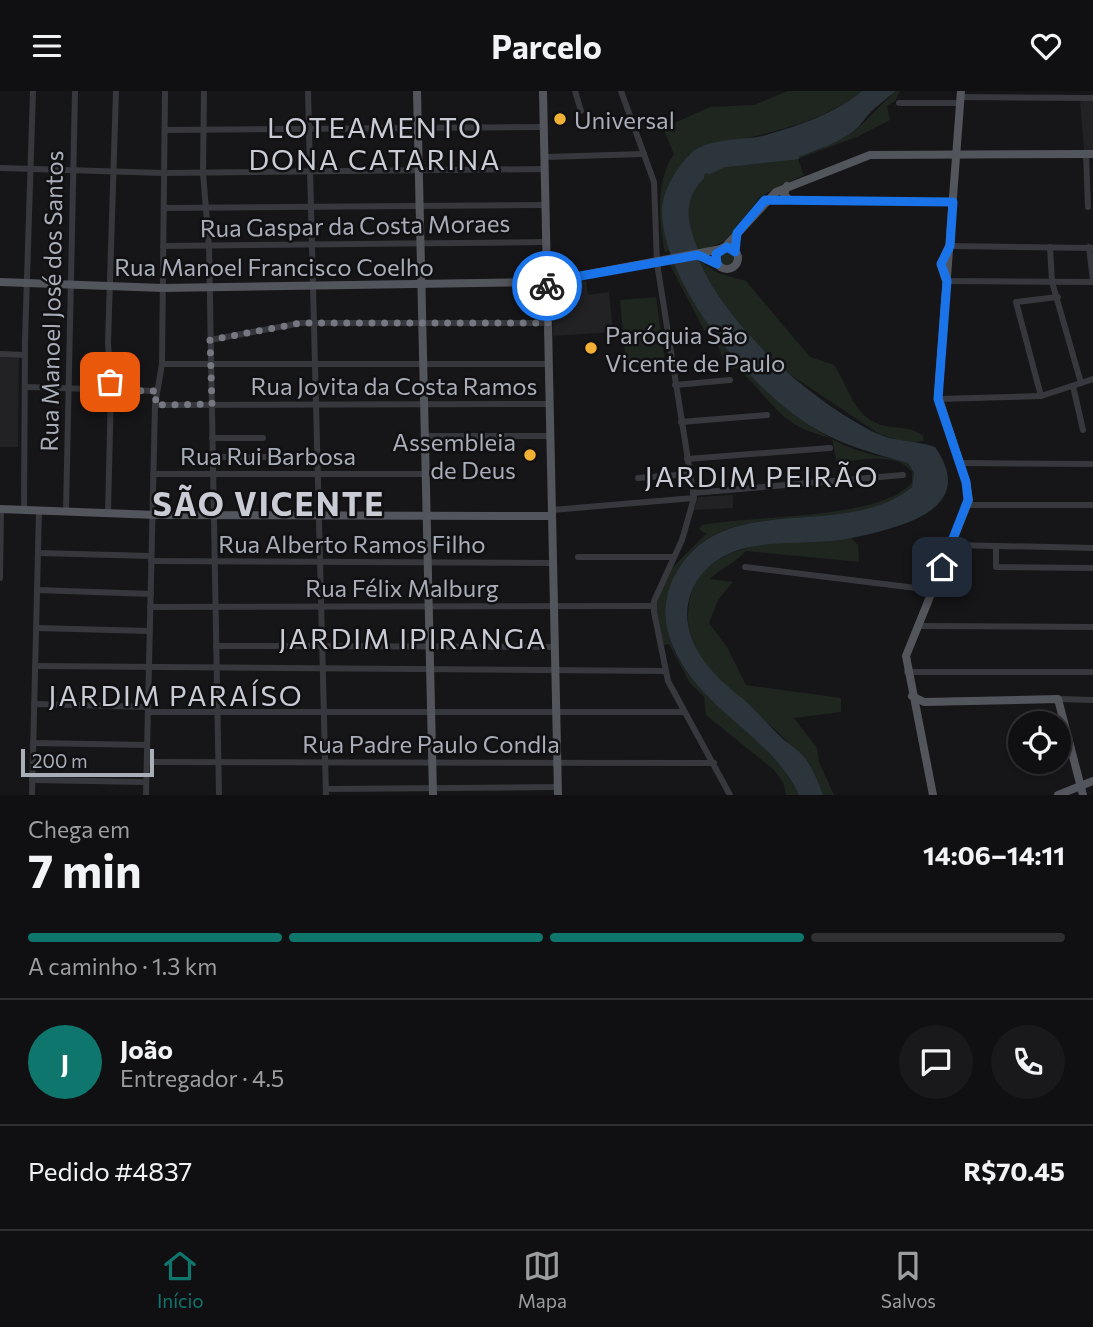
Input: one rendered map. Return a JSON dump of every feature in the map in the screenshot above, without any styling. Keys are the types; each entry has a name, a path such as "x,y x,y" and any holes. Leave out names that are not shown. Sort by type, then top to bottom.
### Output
{"main road":[{"path":"417,91 433,791"},
{"path":"543,91 558,791"},
{"path":"933,795 907,672 907,651 968,505 968,489 938,399 946,265 950,246 961,97"},
{"path":"717,264 716,254 765,200 787,186 870,155 1090,154"},
{"path":"787,186 785,194 789,200"},
{"path":"697,255 723,268 733,266 737,258 737,233"},
{"path":"722,248 735,252"},
{"name":"Rua Manoel Francisco Coelho","path":"0,282 163,288 547,282 657,263 722,248"},
{"path":"1,509 214,516 552,513"},
{"path":"912,696 924,702 1059,699 1082,791"},
{"path":"915,710 924,702"},
{"path":"1059,795 1082,791 1093,782"}],"street":[{"path":"24,510 25,355 33,91"},
{"name":"Rua Manoel José dos Santos","path":"65,511 75,91"},
{"path":"108,512 111,390 108,352 116,91"},
{"path":"146,795 155,405 162,364 165,91"},
{"path":"204,91 203,173 209,246 219,795"},
{"path":"308,91 326,792 558,791"},
{"path":"575,91 581,111"},
{"path":"621,91 654,182 657,263 693,496 674,557 653,606 665,671 684,712 730,795"},
{"path":"899,103 961,97 1093,98"},
{"path":"165,130 544,127"},
{"path":"545,157 644,154"},
{"path":"1087,207 1090,154"},
{"path":"0,168 164,173 545,169"},
{"path":"765,200 953,202"},
{"path":"164,208 546,205"},
{"name":"Rua Gaspar da Costa Moraes","path":"163,246 547,242"},
{"path":"947,281 1093,281 1091,247 950,246"},
{"path":"1050,247 1052,282 1058,297 1077,385 1083,430"},
{"path":"1041,396 1016,302 1058,297"},
{"path":"210,340 294,324 548,323"},
{"path":"0,354 25,355"},
{"path":"162,364 549,363"},
{"path":"938,399 1041,396 1093,379"},
{"path":"675,385 730,380"},
{"path":"26,387 157,391"},
{"name":"Rua Jovita da Costa Ramos","path":"155,405 550,404"},
{"path":"681,422 767,415"},
{"path":"425,436 551,436"},
{"path":"212,438 262,438"},
{"path":"687,459 830,448"},
{"path":"213,457 288,457"},
{"path":"960,463 1093,464"},
{"name":"Rua Rui Barbosa","path":"153,474 425,474"},
{"path":"638,478 689,474"},
{"path":"552,513 903,475"},
{"path":"968,505 1093,505"},
{"path":"0,577 1,509"},
{"path":"32,795 39,510"},
{"path":"951,545 1093,548"},
{"path":"996,547 996,567 1093,568"},
{"name":"Rua Alberto Ramos Filho","path":"38,553 215,562 553,563"},
{"path":"578,557 674,557"},
{"path":"745,567 932,590"},
{"path":"37,590 150,594"},
{"name":"Rua Félix Malburg","path":"150,607 653,606"},
{"path":"917,626 1093,627"},
{"path":"36,628 150,631"},
{"path":"216,646 555,647"},
{"path":"35,666 665,671"},
{"path":"907,672 1093,672"},
{"path":"1059,699 1093,700"},
{"path":"34,704 218,712 684,712"},
{"path":"33,743 147,745"},
{"name":"Rua Padre Paulo Condla","path":"147,762 714,763"},
{"path":"32,780 146,782"}],"shaded area":[{"path":"788,91 862,91 843,104 801,123 689,154 666,199 664,222 670,249 665,253 660,216 661,189 674,154 663,128 710,107 754,105"},
{"path":"862,91 896,91 874,109 854,131 821,148 788,159 737,162 713,169 703,176 690,193 687,211 692,239 706,276 745,330 770,356 825,402 852,420 885,437 935,447 946,469 947,486 941,501 911,521 852,538 749,547 730,553 714,563 693,588 687,618 695,647 716,675 807,761 823,795 799,795 773,757 704,693 689,675 677,655 667,627 669,589 693,550 720,533 750,523 852,512 884,503 912,487 914,473 908,463 869,452 821,432 785,408 761,386 713,332 693,301 666,240 662,211 667,189 675,174 696,149 715,142 766,135 804,123 840,106"},
{"path":"896,91 900,91 895,101 887,106 890,120 859,136 798,159 804,175 761,196 725,241 696,253 687,206 696,182 706,173 740,162 777,160 806,154 853,132"},
{"path":"1080,101 1093,101 1093,150 1084,150"},
{"path":"727,249 733,252 736,258 733,264 727,267 721,264 718,258 721,252"},
{"path":"697,259 718,273 746,281 810,357 834,365 864,415 881,425 919,433 924,441 909,443 879,434 788,373 739,326 711,286"},
{"path":"675,263 689,291 724,345 767,392 791,412 846,446 908,463 914,473 912,487 884,503 852,512 751,523 720,532 694,549 670,588 666,617 677,656 690,676 721,710 773,757 799,795 786,795 783,782 774,770 706,715 704,697 690,683 669,644 662,645 656,615 658,595 662,584 675,566 706,534 699,529 702,525 846,510 874,503 897,494 912,482 912,472 905,465 887,459 837,463 832,439 787,419 736,368 727,369 715,339 704,330 672,269 670,264"},
{"path":"586,281 588,295 609,292 613,332 553,336 551,285"},
{"path":"656,297 665,361 626,364 620,300"},
{"path":"0,357 19,358 18,447 0,447"},
{"path":"733,495 733,508 694,510 698,497"},
{"path":"851,538 858,545 859,562 746,551 710,579 733,582 718,600 709,623 727,647 746,685 841,698 841,712 794,718 817,748 819,762 834,795 823,795 815,778 794,748 711,672 694,645 688,616 693,589 706,569 725,556 774,543"}],"waterway":[{"path":"709,172 724,165 797,157"},
{"path":"696,251 686,213 690,195 702,177"}],"way so far":[{"path":"110,382 111,390 157,391 155,405 212,404 210,340 301,323 548,323 547,286"}],"place":[{"name":"Universal","path":"560,119"},
{"name":"Paróquia São Vicente de Paulo","path":"591,348"},
{"name":"Assembleia de Deus","path":"530,455"}],"district":[{"name":"LOTEAMENTO DONA CATARINA","path":"375,143"},
{"name":"JARDIM PEIRÃO","path":"762,476"},
{"name":"SÃO VICENTE","path":"269,503"},
{"name":"JARDIM IPIRANGA","path":"413,638"},
{"name":"JARDIM PARAÍSO","path":"176,695"}],"route":[{"path":"547,286 547,282 698,255 717,264 716,254 721,249 727,247 735,252 737,233 765,200 953,202 950,246 943,254 941,264 947,281 938,399 966,482 968,500 942,567"}]}
